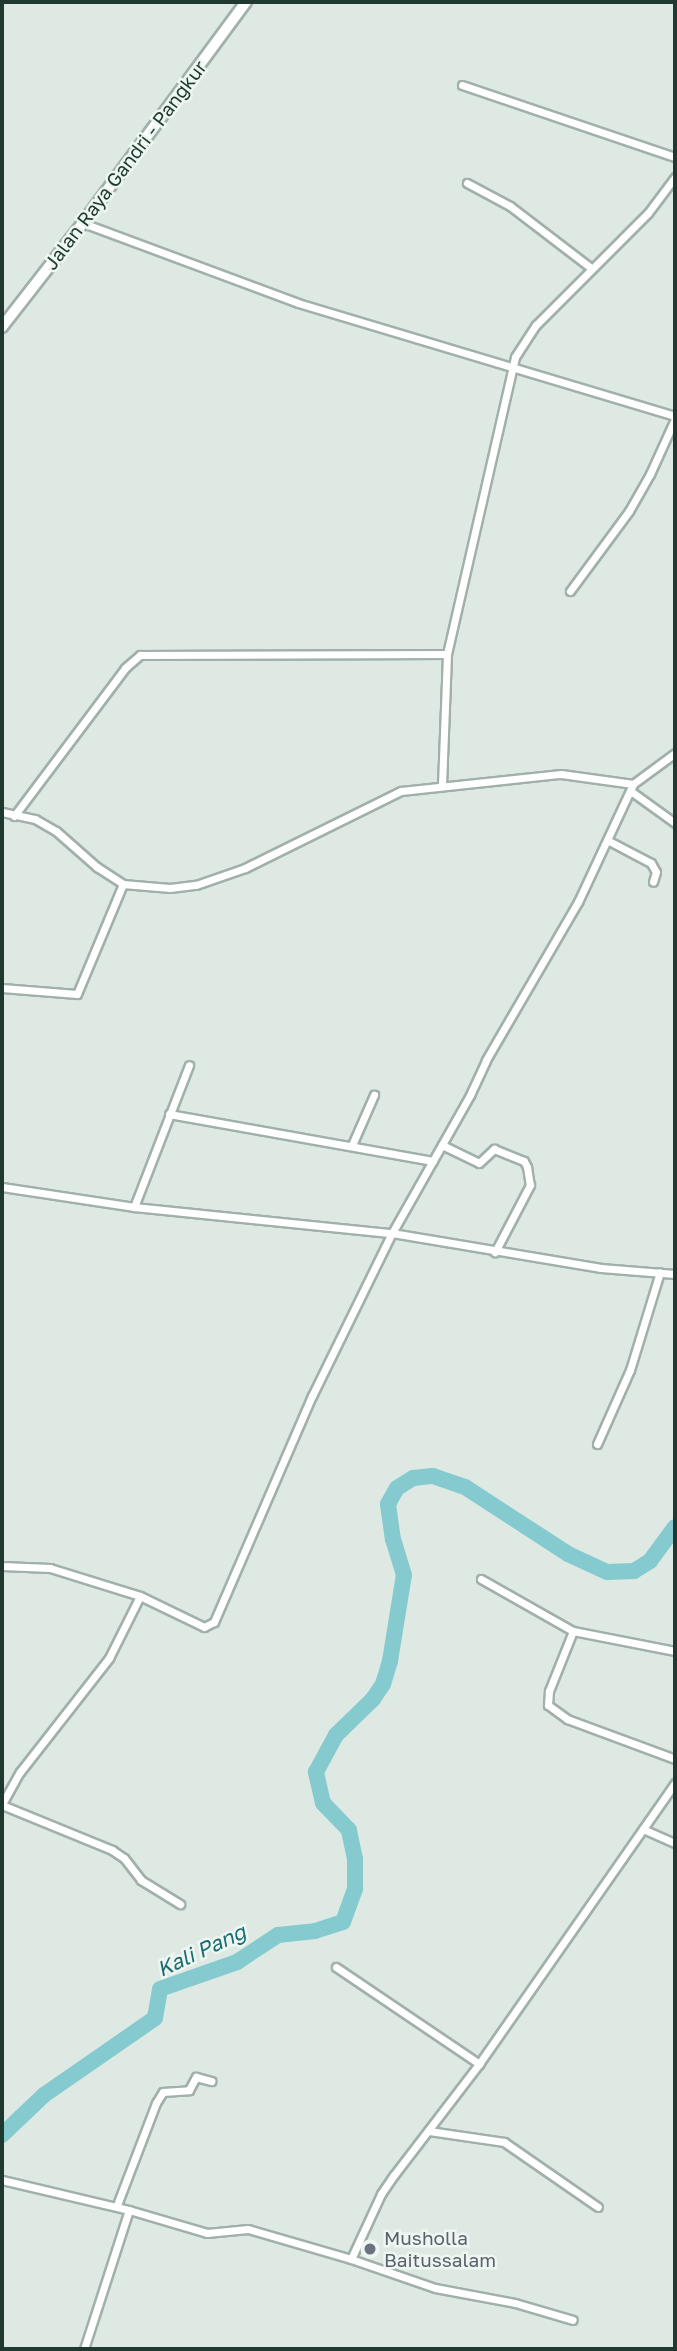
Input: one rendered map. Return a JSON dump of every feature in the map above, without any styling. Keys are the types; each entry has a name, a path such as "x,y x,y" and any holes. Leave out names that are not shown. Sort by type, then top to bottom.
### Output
{"street":[{"name":"Jalan Raya Gandri - Pangkur","path":"2,327 83,223 246,2"},
{"path":"462,85 675,157"},
{"path":"442,785 448,659 512,366 536,325 648,213 675,177"},
{"path":"467,183 510,206 591,268"},
{"path":"83,223 298,303 675,417 650,474 629,511 570,590"},
{"path":"14,816 125,668 140,655 448,659"},
{"path":"2,1566 50,1568 140,1596 204,1628 214,1622 312,1395 391,1233 442,1145 486,1060 578,902 632,788 675,753"},
{"path":"2,812 35,819 56,831 97,867 123,884 170,888 223,877 401,791 442,785 561,774 632,788 675,823"},
{"path":"609,841 650,863 656,873 653,882"},
{"path":"2,988 77,994 123,884"},
{"path":"134,1206 189,1065"},
{"path":"352,1145 374,1095"},
{"path":"169,1114 433,1161"},
{"path":"442,1145 479,1163 494,1149 524,1161 527,1167 530,1185 495,1252"},
{"path":"2,1187 134,1206 391,1233 601,1268 675,1274"},
{"path":"597,1444 630,1370 660,1272"},
{"path":"481,1579 573,1630 675,1651"},
{"path":"140,1596 109,1658 20,1772 2,1804 112,1850 124,1858 141,1880 180,1904"},
{"path":"573,1630 549,1691 548,1705 567,1719 675,1759"},
{"path":"351,2259 382,2194 479,2064 675,1783"},
{"path":"643,1829 675,1843"},
{"path":"336,1967 479,2064"},
{"path":"117,2206 151,2115 163,2092 189,2090 196,2077 211,2081"},
{"path":"429,2131 504,2142 598,2207"},
{"path":"2,2180 117,2206 207,2233 248,2230 351,2259 435,2288 515,2303 573,2320"},
{"path":"84,2349 129,2210"}],"waterway":[{"name":"Kali Pang","path":"2,2135 44,2095 155,2018 160,1989 237,1962 278,1935 315,1931 343,1922 355,1889 355,1859 349,1830 323,1803 316,1772 336,1735 373,1699 383,1684 390,1661 404,1575 393,1540 388,1504 397,1488 413,1478 433,1476 465,1487 568,1554 607,1572 634,1571 650,1561 675,1527"}],"place":[{"name":"Musholla Baitussalam","path":"370,2249"}]}
